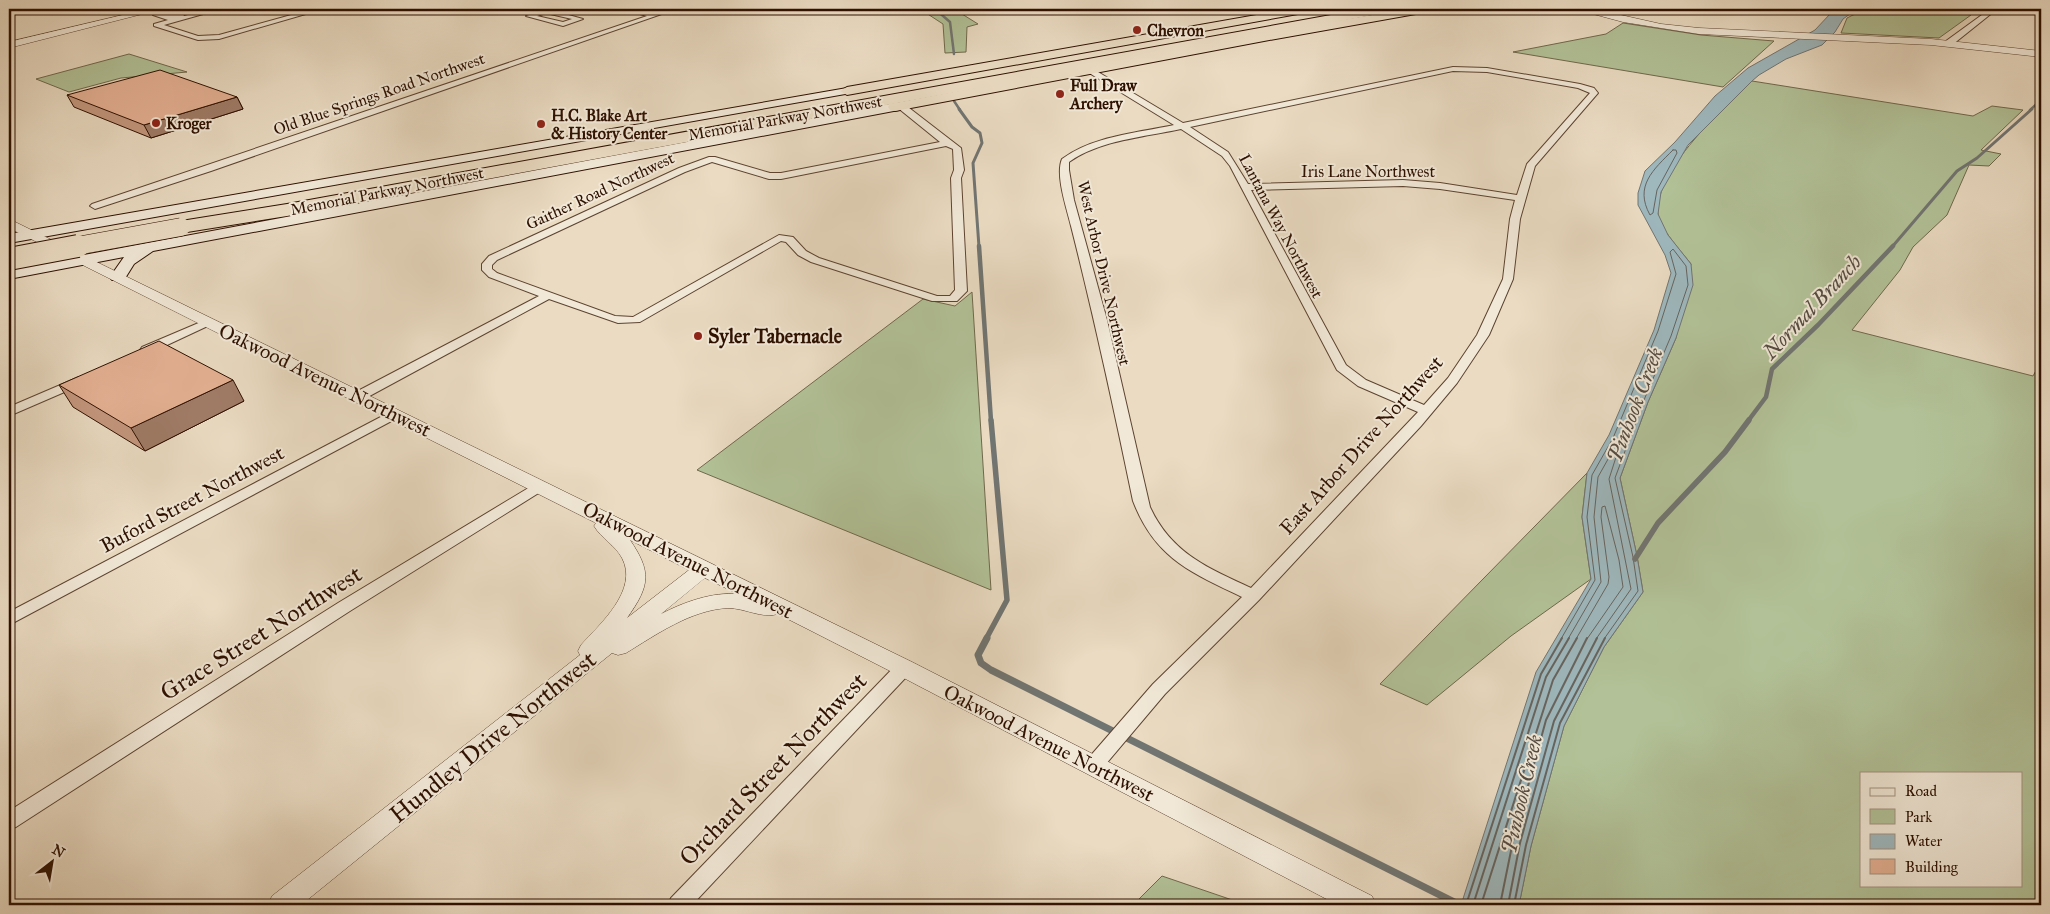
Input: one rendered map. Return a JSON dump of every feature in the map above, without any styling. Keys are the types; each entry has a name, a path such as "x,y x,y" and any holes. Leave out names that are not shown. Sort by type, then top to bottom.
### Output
{"highway":[{"path":"670,135 848,91 1309,9"},
{"name":"Memorial Parkway Northwest","path":"9,249 185,217 287,210 670,135 1347,9"},
{"name":"Memorial Parkway Northwest","path":"670,135 1384,9"},
{"path":"670,135 898,107 1427,9"},
{"path":"1167,34 1282,21"},
{"name":"Memorial Parkway Northwest","path":"9,259 185,217"}],"main road":[{"path":"204,236 140,240 128,236 125,231 135,224 185,217 848,91"},
{"path":"9,274 898,107"},
{"path":"9,239 185,217"},
{"path":"118,277 121,267 130,259 158,245"}],"street":[{"path":"156,25 218,9"},
{"path":"148,22 198,38 219,37 320,9"},
{"path":"625,9 654,15"},
{"name":"Old Blue Springs Road Northwest","path":"95,206 201,172 673,9"},
{"path":"1585,9 1636,22 1747,36 1849,38 1949,43 2041,54"},
{"path":"1949,43 1994,9"},
{"path":"9,45 157,10 155,14 170,18 180,18"},
{"path":"549,10 571,17 580,19 563,24 529,16 549,10"},
{"name":"West Arbor Drive Northwest","path":"1253,596 1192,564 1168,547 1146,516 1140,501 1101,320 1069,200 1065,177 1065,161 1083,150 1104,143 1452,69 1500,72 1586,88"},
{"name":"Lantana Way Northwest","path":"1090,71 1225,154 1234,166 1341,367 1362,383 1426,411"},
{"name":"East Arbor Drive Northwest","path":"1092,766 1160,689 1253,596 1453,380 1484,335 1508,279 1515,219 1526,177 1538,155 1593,96 1594,93 1586,88"},
{"name":"Gaither Road Northwest","path":"712,159 682,170 493,258 486,264 487,270 493,275 611,318 622,321 636,320 779,238 789,239 802,253 815,260 936,300 953,299 961,291 956,178 959,170 957,148 947,143 898,107"},
{"path":"707,143 712,151 712,159 769,176 781,176 947,143"},
{"name":"Iris Lane Northwest","path":"1244,187 1403,183 1440,186 1520,198"},
{"name":"Oakwood Avenue Northwest","path":"9,223 803,617 1363,905"},
{"path":"359,396 549,295"},
{"path":"138,354 208,322"},
{"path":"9,412 94,374"},
{"name":"Buford Street Northwest","path":"9,619 394,414"},
{"name":"Grace Street Northwest","path":"9,821 540,486"},
{"path":"569,500 620,539 634,558 637,580 629,602 570,674"},
{"name":"Hundley Drive Northwest","path":"281,905 704,568"},
{"path":"570,674 672,617 704,606 729,601 803,617"},
{"name":"Orchard Street Northwest","path":"678,905 904,668"}],"green space":[{"path":"920,9 954,9 978,24 967,27 966,52 945,53 943,24"},
{"path":"1865,9 1925,9 1971,15 1939,38 1841,33 1847,18"},
{"path":"1623,23 1701,35 1774,41 1723,87 1513,52 1606,34"},
{"path":"129,54 187,72 121,78 69,92 36,79"},
{"path":"1752,81 1973,116 1992,106 2023,110 1981,150 2001,154 1989,166 1969,165 1947,215 1913,247 1900,270 1852,330 2033,376 2038,367 2041,367 2041,905 1519,905 1531,846 1564,726 1604,647 1643,592 1620,478 1648,402 1676,338 1691,264 1662,226 1658,213 1660,196 1667,178 1679,159 1709,123"},
{"path":"972,292 991,590 697,470 923,299 955,306"},
{"path":"1587,473 1582,517 1591,579 1511,636 1427,705 1380,684"},
{"path":"1162,876 1244,904 1133,905"}],"water":[{"name":"Pinhook Creek","path":"1841,9 1857,9 1843,19 1835,32 1822,45 1786,59 1752,81 1688,145 1661,192 1658,214 1668,235 1691,264 1693,285 1676,338 1648,402 1620,478 1643,592 1604,647 1564,726 1531,846 1519,905 1461,905 1536,672 1591,579 1582,517 1587,473 1609,435 1654,330 1671,273 1665,255 1638,205 1638,193 1645,171 1675,142 1715,96 1748,68 1815,30 1830,14"}],"building":[{"path":"160,70 237,97 144,125 67,95"},
{"path":"159,341 233,380 131,428 59,385"}],"waterway":[{"path":"935,9 950,22 954,54"},
{"name":"Normal Branch","path":"2030,110 2041,100"},
{"path":"954,101 960,110"},
{"path":"959,109 972,127 980,133 982,143 973,163 979,247"},
{"name":"Normal Branch","path":"1892,247 1957,171 1977,158 2032,109"},
{"path":"979,246 991,421"},
{"name":"Normal Branch","path":"1748,421 1766,397 1772,369 1818,325 1893,246"},
{"path":"986,639 1007,600 991,420"},
{"name":"Normal Branch","path":"1635,559 1658,523 1725,452 1749,420"},
{"path":"987,638 978,655 981,663 991,670 1460,905"}],"place":[{"name":"Chevron","path":"1137,30"},
{"name":"Full Draw Archery","path":"1060,94"},
{"name":"Kroger","path":"156,123"},
{"name":"H.C. Blake Art & History Center","path":"541,124"},
{"name":"Syler Tabernacle","path":"698,336"}]}
